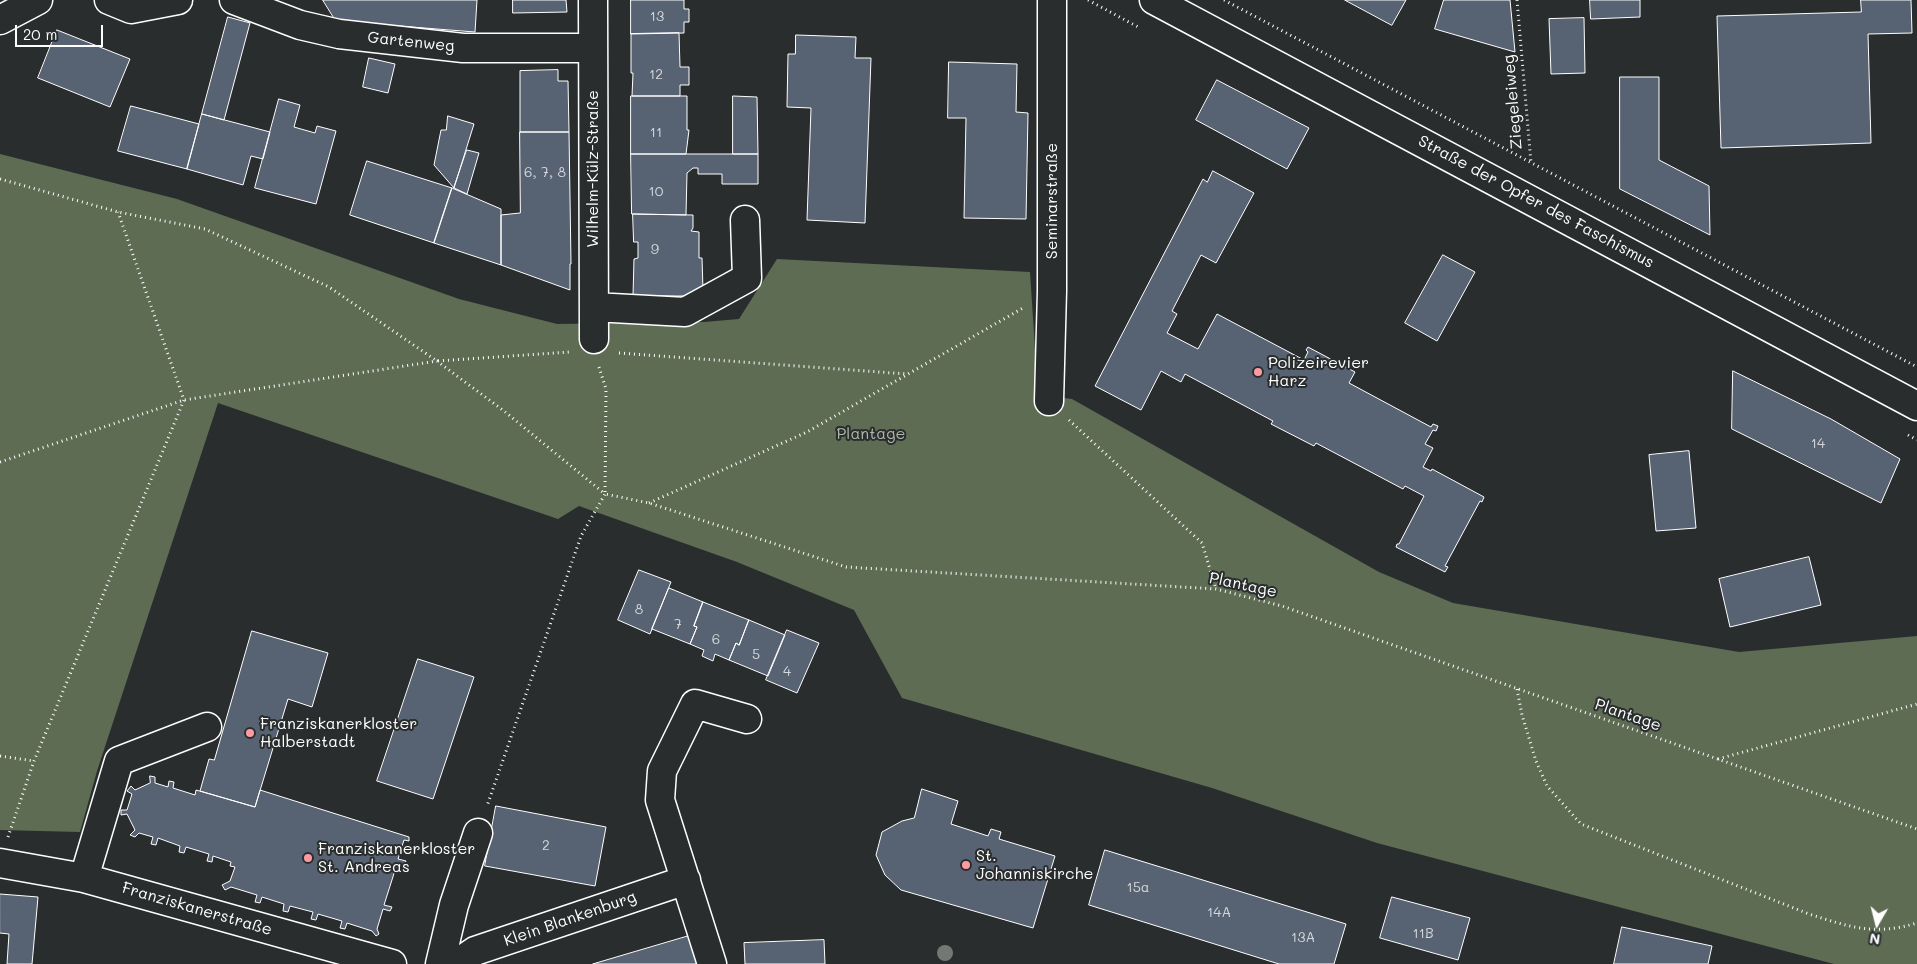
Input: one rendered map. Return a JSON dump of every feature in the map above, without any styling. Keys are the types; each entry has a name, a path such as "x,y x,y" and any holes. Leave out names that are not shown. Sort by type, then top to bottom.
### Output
{"street":[{"path":"0,20 38,0"},
{"path":"109,0 131,9 178,0"},
{"name":"Gartenweg","path":"234,0 300,25 339,34 463,48 593,48"},
{"name":"Wilhelm-Külz-Straße","path":"592,0 594,345"},
{"name":"Seminarstraße","path":"1050,401 1052,0"},
{"name":"Straße der Opfer des Faschismus","path":"1154,0 1917,406"},
{"path":"594,307 685,312 747,278 745,220"},
{"path":"712,964 660,800 662,771 695,704 747,719"},
{"path":"84,878 120,761 207,727"},
{"path":"440,964 454,905 478,833"},
{"name":"Franziskanerstraße","path":"3,853 84,878 392,964"},
{"name":"Klein Blankenburg","path":"456,964 475,951 686,880"}],"path":[{"path":"1224,0 1917,367"},
{"name":"Ziegeleiweg","path":"1518,0 1534,201"},
{"path":"0,179 118,212 205,228 329,287 437,360 504,411 605,494"},
{"path":"3,853 34,760 184,400 118,212"},
{"path":"648,504 807,432 1052,291"},
{"path":"0,462 184,400 437,360 594,345 907,374"},
{"path":"478,833 581,536 605,494 606,389 594,345"},
{"path":"1050,401 1202,543 1216,589"},
{"name":"Plantage","path":"605,494 648,504 846,567 1216,589 1282,606 1917,829"},
{"path":"1517,690 1522,715 1536,761 1547,786 1581,824 1845,926 1876,931 1896,929 1917,923"},
{"path":"1718,760 1917,704"},
{"path":"0,756 34,760"}],"green space":[{"name":"Plantage","path":"0,154 177,199 459,299 557,324 704,322 739,319 777,259 1030,272 1038,395 1072,399 1379,572 1453,603 1739,652 1917,636 1917,964 1834,964 1377,843 1212,788 902,698 854,610 737,562 579,506 558,519 218,403 97,771 80,832 0,830"}],"building":[{"path":"323,0 477,0 475,32 336,21"},
{"path":"513,0 566,0 567,12 513,13"},
{"path":"631,0 684,0 684,9 689,9 689,22 684,22 684,33 631,34"},
{"path":"1345,0 1406,0 1392,25"},
{"path":"1444,0 1510,0 1515,52 1435,29"},
{"path":"1590,0 1640,0 1640,17 1591,19"},
{"path":"1861,0 1911,0 1912,33 1868,34 1871,143 1721,148 1717,16 1861,12"},
{"path":"228,17 250,23 224,120 202,114"},
{"path":"1584,18 1585,73 1551,74 1549,19"},
{"path":"57,30 130,59 110,107 38,78"},
{"path":"679,33 680,67 689,67 689,85 680,85 680,96 632,96 631,34"},
{"path":"796,35 856,37 855,58 871,58 865,223 807,220 811,108 787,107 788,54 795,54"},
{"path":"369,58 395,64 388,93 363,87"},
{"path":"949,62 1017,64 1016,112 1028,113 1026,219 964,218 966,118 948,118"},
{"path":"558,70 558,81 568,81 569,132 520,132 520,71"},
{"path":"1620,77 1659,77 1659,160 1709,186 1710,235 1620,189"},
{"path":"1217,80 1309,128 1287,169 1196,120"},
{"path":"631,96 687,96 687,130 689,130 686,154 631,154"},
{"path":"733,96 757,97 758,154 733,154"},
{"path":"279,99 300,105 294,127 315,133 317,126 336,131 316,204 255,188"},
{"path":"131,106 199,124 187,169 118,151"},
{"path":"202,114 270,132 263,159 251,156 243,185 187,169"},
{"path":"448,116 474,124 454,188 434,165 441,130 446,130"},
{"path":"520,132 569,132 570,290 501,265 501,215 520,213"},
{"path":"467,150 479,153 467,194 454,188"},
{"path":"631,154 758,154 758,184 722,184 722,174 698,174 698,168 693,168 687,173 686,215 632,214"},
{"path":"367,161 452,188 434,243 350,215"},
{"name":"Polizeirevier Harz","path":"1213,171 1254,193 1216,263 1201,255 1172,311 1177,314 1167,333 1198,349 1217,314 1304,360 1308,347 1355,372 1349,383 1431,427 1433,424 1438,426 1436,431 1433,430 1425,444 1433,448 1423,467 1431,471 1432,469 1484,497 1482,502 1480,501 1445,566 1448,567 1445,572 1396,547 1424,496 1405,486 1403,489 1316,443 1314,446 1271,424 1273,421 1185,374 1181,382 1161,371 1141,410 1095,386 1203,179 1207,182"},
{"path":"452,188 501,209 501,265 434,243"},
{"path":"633,214 693,215 693,228 691,231 699,232 699,258 702,258 703,290 691,296 656,296 656,301 633,296 634,259 638,258 638,242 634,242"},
{"path":"1443,255 1475,272 1437,341 1405,323"},
{"path":"1733,371 1831,419 1900,459 1881,503 1732,429"},
{"path":"1689,451 1696,528 1656,531 1649,455"},
{"path":"1809,557 1821,605 1730,627 1719,579"},
{"path":"639,570 671,582 650,634 618,620"},
{"path":"669,588 703,602 694,626 697,627 690,644 652,629"},
{"path":"703,602 749,620 739,645 736,643 729,660 715,654 713,661 702,656 704,650 690,644 697,627 694,626"},
{"path":"749,620 785,635 768,676 729,660 736,643 739,645"},
{"path":"787,630 819,643 797,693 766,680"},
{"name":"Franziskanerkloster Halberstadt","path":"252,631 328,653 312,707 288,699 255,807 200,791 209,759 214,760"},
{"path":"418,659 474,677 433,799 377,781"},
{"name":"Franziskanerkloster St. Andreas","path":"150,776 155,777 155,783 168,787 169,781 174,782 173,788 195,795 196,790 255,807 260,790 409,837 409,841 404,840 398,859 406,861 404,866 397,864 384,905 392,907 390,911 383,909 377,929 379,934 376,936 372,931 347,923 345,929 340,928 342,921 318,914 316,920 311,919 313,912 290,906 288,912 283,911 284,904 262,897 260,903 255,902 257,895 231,887 225,890 222,885 230,881 235,867 230,866 231,862 213,856 212,862 207,861 209,854 186,847 184,853 179,852 180,846 158,838 156,845 151,844 153,837 139,833 135,837 130,835 135,830 127,814 121,815 121,810 127,810 132,794 127,791 131,786 135,790 150,783"},
{"name":"St. Johanniskirche","path":"922,789 958,801 951,824 988,836 991,829 1001,832 999,839 1055,856 1033,928 901,890 885,875 876,855 882,832 902,821 914,818"},
{"path":"496,806 606,827 595,886 485,866"},
{"path":"1105,850 1346,924 1334,964 1279,964 1089,905"},
{"path":"0,894 38,897 32,964 7,964 9,934 0,933"},
{"path":"1392,897 1470,918 1458,960 1380,938"},
{"path":"1622,927 1712,946 1708,964 1614,964"},
{"path":"689,936 697,964 593,964"},
{"path":"824,940 825,964 745,964 744,943"}],"place":[{"name":"Polizeirevier Harz","path":"1258,372"},
{"name":"Franziskanerkloster Halberstadt","path":"250,733"},
{"name":"Franziskanerkloster St. Andreas","path":"308,858"},
{"name":"St. Johanniskirche","path":"966,865"}]}
